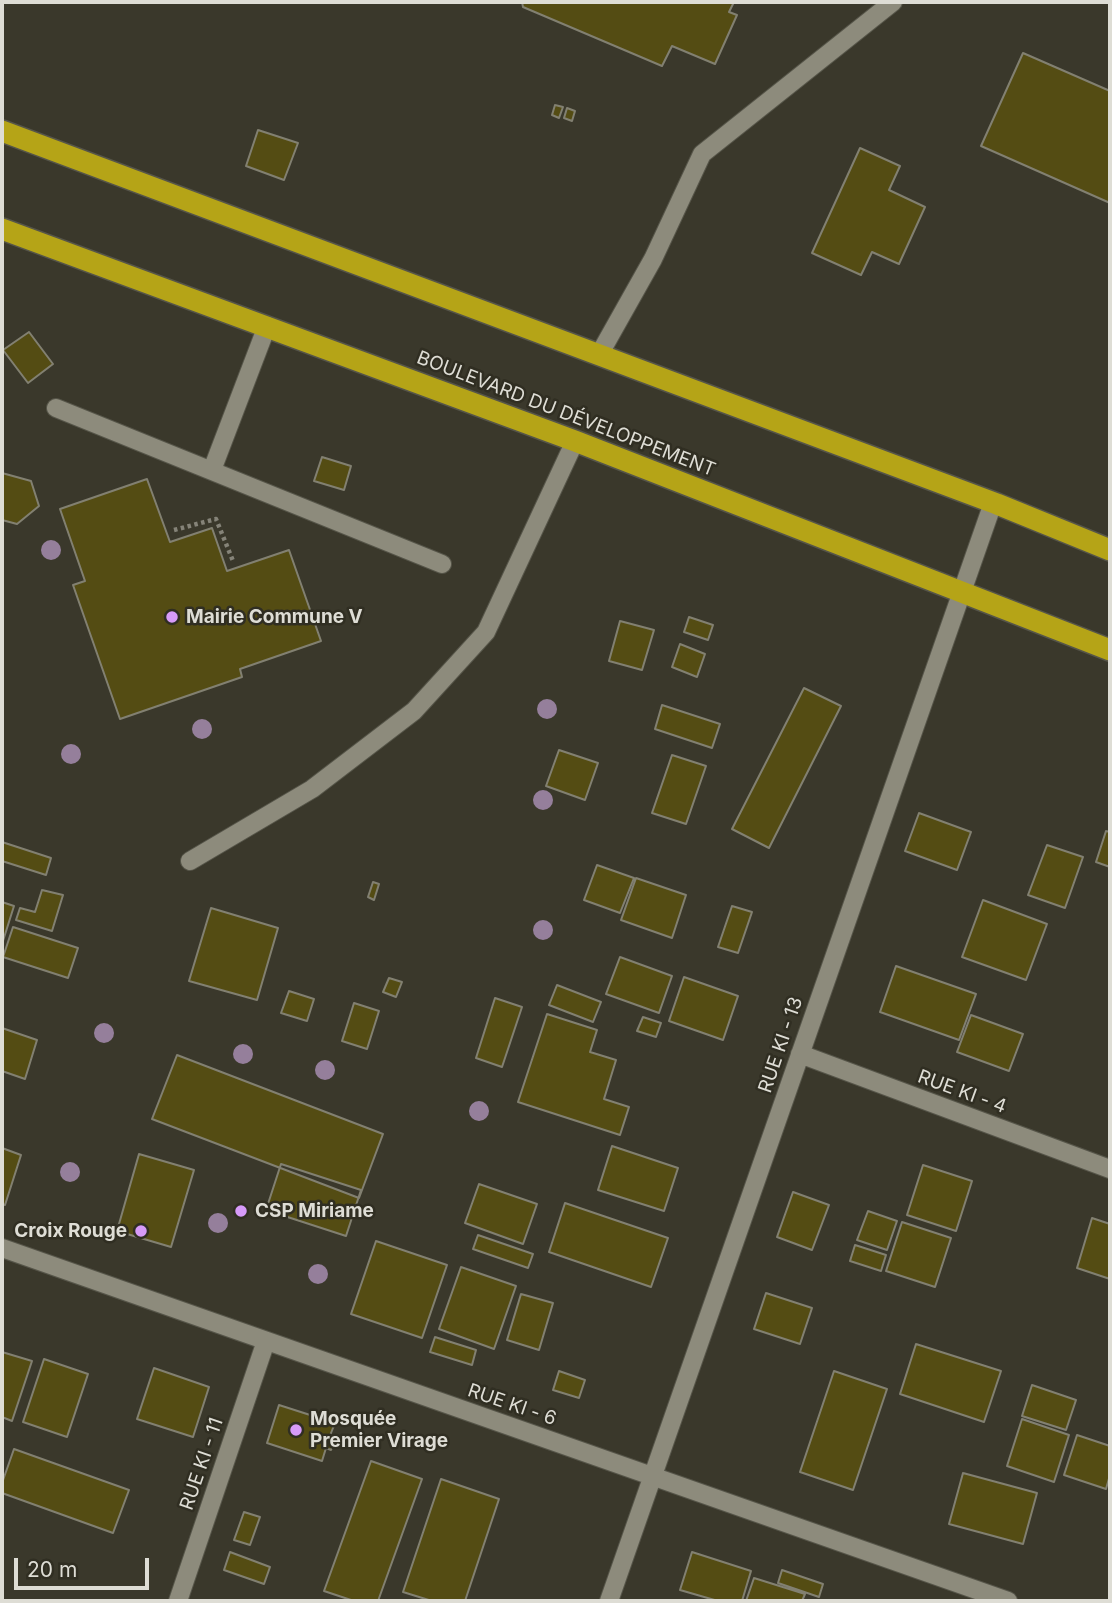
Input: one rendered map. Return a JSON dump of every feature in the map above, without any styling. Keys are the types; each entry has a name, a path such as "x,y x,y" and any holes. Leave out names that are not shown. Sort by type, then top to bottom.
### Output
{"highway":[{"path":"2,131 993,503 1110,550"},
{"name":"BOULEVARD DU DÉVELOPPEMENT","path":"2,229 575,441 963,590 1110,650"}],"street":[{"path":"599,355 653,259 702,154 893,2"},
{"path":"212,470 267,326"},
{"path":"56,408 442,565"},
{"path":"190,861 312,789 414,711 486,632 575,441"},
{"name":"RUE KI - 13","path":"609,1601 993,503"},
{"name":"RUE KI - 4","path":"800,1054 1110,1169"},
{"name":"RUE KI - 6","path":"2,1248 1008,1601"},
{"name":"RUE KI - 11","path":"177,1601 266,1341"}],"path":[{"path":"174,530 216,519 233,561"}],"building":[{"path":"522,2 734,2 729,12 737,15 715,64 672,46 662,66 523,7"},
{"path":"1023,53 1110,91 1110,203 981,146"},
{"path":"555,105 563,107 559,118 552,115"},
{"path":"567,108 575,111 572,121 564,118"},
{"path":"258,130 298,143 284,180 246,166"},
{"path":"860,148 900,166 889,190 925,207 899,264 872,252 861,275 812,253"},
{"path":"29,332 53,364 28,383 3,350"},
{"path":"322,457 351,466 344,490 314,481"},
{"path":"2,473 31,481 39,506 17,524 2,520"},
{"path":"147,479 170,542 212,528 227,571 289,550 321,641 240,669 242,677 120,719 73,585 85,581 60,509"},
{"path":"689,617 713,625 708,640 684,632"},
{"path":"620,621 654,630 642,670 609,661"},
{"path":"680,644 705,654 697,677 672,667"},
{"path":"804,688 841,706 769,848 732,829"},
{"path":"662,705 720,724 712,748 655,729"},
{"path":"559,750 598,763 585,800 546,786"},
{"path":"672,755 706,766 686,824 652,813"},
{"path":"919,813 971,832 957,870 905,851"},
{"path":"1106,831 1110,832 1110,867 1096,862"},
{"path":"2,842 51,858 46,875 2,861"},
{"path":"1047,845 1083,857 1065,908 1028,895"},
{"path":"597,865 634,878 620,913 584,900"},
{"path":"636,878 686,895 672,938 621,920"},
{"path":"373,882 379,884 374,900 368,897"},
{"path":"42,890 63,895 52,931 16,920 20,908 35,912"},
{"path":"983,900 1047,924 1026,980 962,957"},
{"path":"2,902 14,906 2,944"},
{"path":"732,906 752,912 738,953 718,947"},
{"path":"211,908 278,928 257,1000 189,981"},
{"path":"13,927 78,948 68,978 3,957"},
{"path":"620,957 672,976 659,1013 606,994"},
{"path":"896,966 976,994 959,1040 880,1012"},
{"path":"684,977 738,996 723,1040 669,1021"},
{"path":"389,978 402,982 396,997 383,992"},
{"path":"557,985 601,1002 593,1022 549,1005"},
{"path":"289,991 314,999 307,1021 281,1013"},
{"path":"495,998 522,1007 502,1067 476,1058"},
{"path":"354,1003 379,1011 367,1049 342,1041"},
{"path":"547,1014 597,1030 590,1052 616,1060 604,1099 629,1107 620,1135 518,1102"},
{"path":"971,1015 1023,1034 1009,1071 957,1052"},
{"path":"643,1017 661,1023 656,1037 637,1031"},
{"path":"2,1028 37,1040 25,1079 2,1071"},
{"path":"177,1055 383,1134 359,1198 152,1119"},
{"path":"612,1146 678,1168 664,1211 598,1190"},
{"path":"2,1148 21,1155 5,1205 2,1204"},
{"path":"139,1154 194,1170 171,1247 117,1231"},
{"path":"281,1164 361,1190 346,1236 266,1210"},
{"path":"923,1165 972,1181 956,1231 907,1215"},
{"path":"479,1184 537,1204 523,1244 465,1223"},
{"path":"793,1192 829,1205 812,1250 777,1237"},
{"path":"565,1203 668,1238 651,1287 549,1252"},
{"path":"868,1211 897,1221 887,1250 857,1240"},
{"path":"1092,1218 1110,1224 1110,1279 1077,1268"},
{"path":"902,1222 951,1238 935,1287 886,1271"},
{"path":"478,1235 533,1254 528,1268 473,1249"},
{"path":"376,1241 447,1265 422,1338 351,1314"},
{"path":"855,1245 886,1255 881,1271 850,1261"},
{"path":"461,1267 516,1286 494,1349 439,1329"},
{"path":"766,1293 812,1308 800,1344 754,1329"},
{"path":"521,1294 553,1303 539,1350 507,1340"},
{"path":"435,1337 476,1350 472,1365 430,1352"},
{"path":"916,1344 1001,1371 984,1422 900,1394"},
{"path":"2,1352 32,1361 12,1421 2,1417"},
{"path":"44,1359 88,1374 67,1437 23,1422"},
{"path":"154,1368 209,1387 193,1437 137,1419"},
{"path":"559,1371 585,1380 579,1398 553,1390"},
{"path":"834,1371 887,1389 853,1490 800,1472"},
{"path":"1032,1385 1076,1400 1066,1430 1022,1416"},
{"path":"279,1405 335,1423 329,1438 335,1440 331,1450 326,1448 322,1461 267,1443"},
{"path":"1022,1419 1069,1435 1054,1482 1007,1466"},
{"path":"1077,1435 1110,1446 1110,1475 1106,1489 1064,1475"},
{"path":"14,1449 129,1490 113,1533 2,1493 2,1483"},
{"path":"371,1461 422,1479 378,1601 354,1601 324,1591"},
{"path":"963,1473 1037,1493 1023,1544 949,1524"},
{"path":"441,1479 499,1499 465,1601 432,1601 403,1592"},
{"path":"244,1512 260,1517 250,1545 234,1540"},
{"path":"230,1552 270,1567 264,1584 224,1570"},
{"path":"692,1552 751,1571 742,1601 718,1601 680,1590"},
{"path":"782,1570 823,1584 819,1597 778,1583"},
{"path":"754,1578 805,1594 802,1601 746,1601"}],"place":[{"name":"Mairie Commune V","path":"172,617"},
{"name":"CSP Miriame","path":"241,1211"},
{"name":"Croix Rouge","path":"141,1231"},
{"name":"Mosquée Premier Virage","path":"296,1430"}]}
